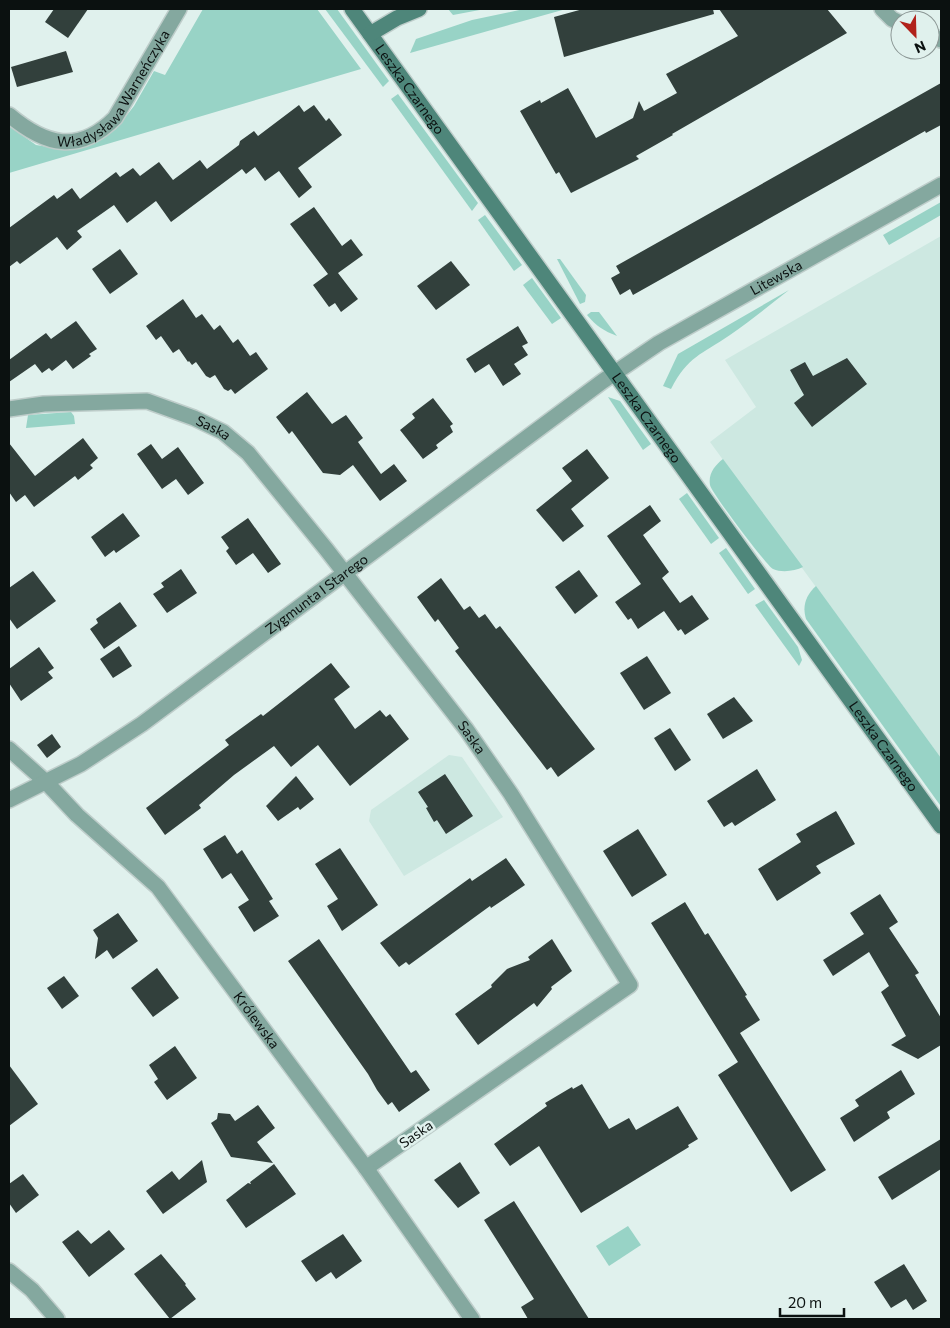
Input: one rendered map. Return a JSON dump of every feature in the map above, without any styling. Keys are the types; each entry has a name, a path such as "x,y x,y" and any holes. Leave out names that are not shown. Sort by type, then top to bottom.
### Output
{"street":[{"name":"Władysława Warneńczyka","path":"9,115 26,130 56,141 86,139 102,131 115,118 180,9"},
{"name":"Leszka Czarnego","path":"352,9 941,826"},
{"path":"370,34 397,18 419,9"},
{"name":"Litewska","path":"614,373 659,343 941,184"},
{"name":"Zygmunta I Starego","path":"9,800 81,764 142,724 614,373"},
{"name":"Saska","path":"9,409 53,404 146,401 194,418 223,432 248,453 345,573 466,729 500,778 630,985 366,1168"},
{"name":"Królewska","path":"9,750 46,782 77,815 158,887 366,1168 472,1319"},
{"path":"9,1271 32,1290 57,1319"}],"shaded area":[{"path":"941,236 941,758 710,442 756,407 725,360"},
{"path":"449,755 462,757 503,817 404,876 369,821 371,810"}],"green space":[{"path":"203,9 317,9 361,69 9,173 9,126 36,145 55,148 100,139 116,129 134,106 154,71 165,75"},
{"path":"325,9 337,9 389,81 383,87"},
{"path":"448,9 485,9 453,15"},
{"path":"524,9 566,9 410,53 416,39 472,20"},
{"path":"398,94 478,203 472,211 391,99"},
{"path":"941,202 941,215 889,245 883,235"},
{"path":"485,215 522,265 514,271 478,220"},
{"path":"557,259 560,259 586,295 585,302 580,304"},
{"path":"532,278 561,318 552,324 523,285"},
{"path":"789,290 737,330 696,357 683,369 671,389 663,386 678,354"},
{"path":"591,312 599,312 617,336 604,330 594,322 587,315"},
{"path":"608,397 620,401 651,444 643,450"},
{"path":"71,412 74,416 75,424 26,428 28,415"},
{"path":"723,459 803,567 788,571 773,569 719,501 710,485 710,477 717,464"},
{"path":"687,493 719,538 711,544 679,499"},
{"path":"726,548 755,589 748,594 719,553"},
{"path":"816,586 941,758 940,805 806,619 804,610 806,601"},
{"path":"764,600 798,647 802,660 799,666 755,605"},
{"path":"628,1226 641,1245 609,1266 596,1246"}],"building":[{"path":"54,9 88,9 68,38 45,22"},
{"path":"583,9 713,9 714,14 564,57 554,17"},
{"path":"719,9 827,9 847,33 672,134 636,156 639,159 571,193 559,172 556,174 520,111 540,100 541,103 568,88 596,138 633,118 639,101 644,111 677,93 666,74 738,36"},
{"path":"66,51 73,72 17,87 11,67"},
{"path":"941,83 941,125 926,133 925,131 633,295 630,289 620,295 611,278 620,273 616,266"},
{"path":"299,105 304,112 314,105 326,121 329,118 342,135 298,168 312,187 299,198 279,171 265,181 255,167 246,174 242,169 171,222 156,201 127,223 114,205 77,231 82,237 67,250 57,237 20,264 17,261 9,267 9,228 54,195 57,199 72,188 80,199 116,172 120,177 133,168 140,176 159,162 173,180 200,160 207,169 254,131 258,136"},
{"path":"314,207 342,246 351,239 363,255 338,273 358,299 341,312 335,303 329,307 313,285 328,274 290,224"},
{"path":"120,249 138,274 110,294 92,269"},
{"path":"451,261 470,285 436,310 417,286"},
{"path":"183,299 196,318 202,314 214,330 220,325 233,343 238,339 250,356 256,352 268,369 235,394 231,389 228,391 224,389 215,375 210,378 206,376 196,362 192,365 188,362 179,349 173,353 161,336 156,340 146,326"},
{"path":"76,321 97,349 89,354 91,356 73,369 66,360 52,371 49,368 42,373 35,364 9,382 9,360 46,333 51,339"},
{"path":"518,326 528,343 522,346 528,355 514,364 521,374 503,386 489,364 475,373 466,359"},
{"path":"847,358 867,384 812,427 794,403 804,395 790,370 805,362 813,376"},
{"path":"307,392 332,424 346,415 363,438 358,442 381,474 394,464 407,481 380,501 353,465 340,475 323,473 292,431 289,434 276,417"},
{"path":"433,398 453,424 450,426 453,432 436,445 438,448 423,459 400,430 415,418 412,414"},
{"path":"83,438 98,458 90,465 93,468 78,480 75,476 34,507 25,495 16,502 9,492 9,443 35,476"},
{"path":"151,444 162,459 178,447 204,483 188,495 176,479 162,489 137,454"},
{"path":"587,449 609,478 571,509 584,526 563,542 536,510 572,481 562,468"},
{"path":"650,505 661,521 643,535 669,572 662,578 680,603 692,595 709,619 685,635 681,629 678,631 664,611 638,629 631,618 628,620 615,602 641,584 607,536"},
{"path":"123,513 140,536 116,553 114,550 105,557 91,537"},
{"path":"248,518 281,564 268,573 253,553 236,565 226,551 229,548 221,537"},
{"path":"181,569 197,593 167,613 153,594 164,587 161,583"},
{"path":"579,570 598,596 575,614 555,587"},
{"path":"33,571 56,601 17,629 9,618 9,588"},
{"path":"441,578 464,610 470,606 479,618 485,614 496,629 500,626 595,749 558,777 551,767 547,770 455,651 459,648 438,619 435,622 417,597"},
{"path":"120,602 137,626 104,649 90,629 98,623 96,619"},
{"path":"119,646 132,666 113,678 100,659"},
{"path":"39,647 54,668 48,672 53,678 21,701 9,683 9,669"},
{"path":"647,656 671,693 644,710 620,673"},
{"path":"331,663 350,687 334,699 355,729 380,710 386,717 390,714 409,739 350,786 318,745 291,767 274,746 234,775 199,805 201,808 165,835 146,808 229,745 225,740 261,714 263,716"},
{"path":"734,697 753,721 723,739 707,714"},
{"path":"670,728 691,760 675,771 654,738"},
{"path":"52,734 61,747 47,758 37,745"},
{"path":"757,769 776,800 735,826 732,822 724,827 707,801"},
{"path":"445,774 473,816 446,834 437,820 434,822 426,808 428,807 418,792"},
{"path":"296,776 314,799 300,810 298,807 278,821 266,806"},
{"path":"836,811 855,844 816,866 821,873 777,901 758,869 801,842 796,834"},
{"path":"638,829 667,875 632,897 603,851"},
{"path":"225,835 237,854 242,850 273,899 269,901 279,916 254,932 238,907 249,900 231,873 222,879 203,849"},
{"path":"340,848 378,905 342,931 327,906 338,899 315,864"},
{"path":"506,858 525,885 491,908 490,906 409,965 406,962 399,967 380,943 470,878 472,881"},
{"path":"880,894 898,922 889,928 919,973 915,975 941,1018 941,1045 918,1059 891,1045 906,1036 881,992 889,986 869,952 833,976 823,960 864,934 850,913"},
{"path":"685,902 705,935 708,933 747,995 745,996 760,1020 740,1033 826,1170 791,1192 718,1075 738,1062 651,923"},
{"path":"118,913 138,941 113,959 107,950 95,959 98,938 93,930"},
{"path":"319,939 411,1073 416,1070 430,1090 399,1112 392,1102 388,1105 288,961"},
{"path":"552,939 572,971 551,987 552,989 537,1007 534,1003 478,1045 455,1014 492,987 491,985 507,969 530,960 528,957"},
{"path":"157,968 179,998 153,1017 131,988"},
{"path":"64,976 79,996 62,1009 47,988"},
{"path":"175,1046 197,1078 167,1100 154,1082 158,1079 149,1065"},
{"path":"9,1065 38,1104 9,1126"},
{"path":"901,1070 915,1094 887,1112 890,1118 854,1142 840,1118 859,1106 855,1100"},
{"path":"582,1084 609,1129 629,1118 636,1130 678,1106 698,1139 688,1145 689,1147 581,1213 539,1146 510,1166 494,1144 547,1106 545,1103 572,1087 573,1089"},
{"path":"258,1105 275,1128 257,1142 273,1163 231,1157 211,1123 217,1119 218,1113 230,1114 235,1121"},
{"path":"941,1139 941,1169 892,1200 878,1177"},
{"path":"202,1160 207,1182 163,1214 146,1191 172,1171 179,1180"},
{"path":"460,1162 480,1193 458,1208 434,1180"},
{"path":"274,1164 296,1194 246,1228 226,1200 248,1183 251,1184 250,1182"},
{"path":"23,1174 39,1195 16,1213 9,1203 9,1184"},
{"path":"514,1201 589,1319 528,1319 521,1307 534,1299 484,1220"},
{"path":"78,1230 91,1244 109,1230 125,1249 89,1277 62,1242"},
{"path":"343,1234 362,1261 336,1279 331,1272 316,1282 301,1261"},
{"path":"161,1254 196,1299 170,1319 134,1274"},
{"path":"904,1264 927,1301 913,1310 906,1299 891,1308 874,1282"}]}
